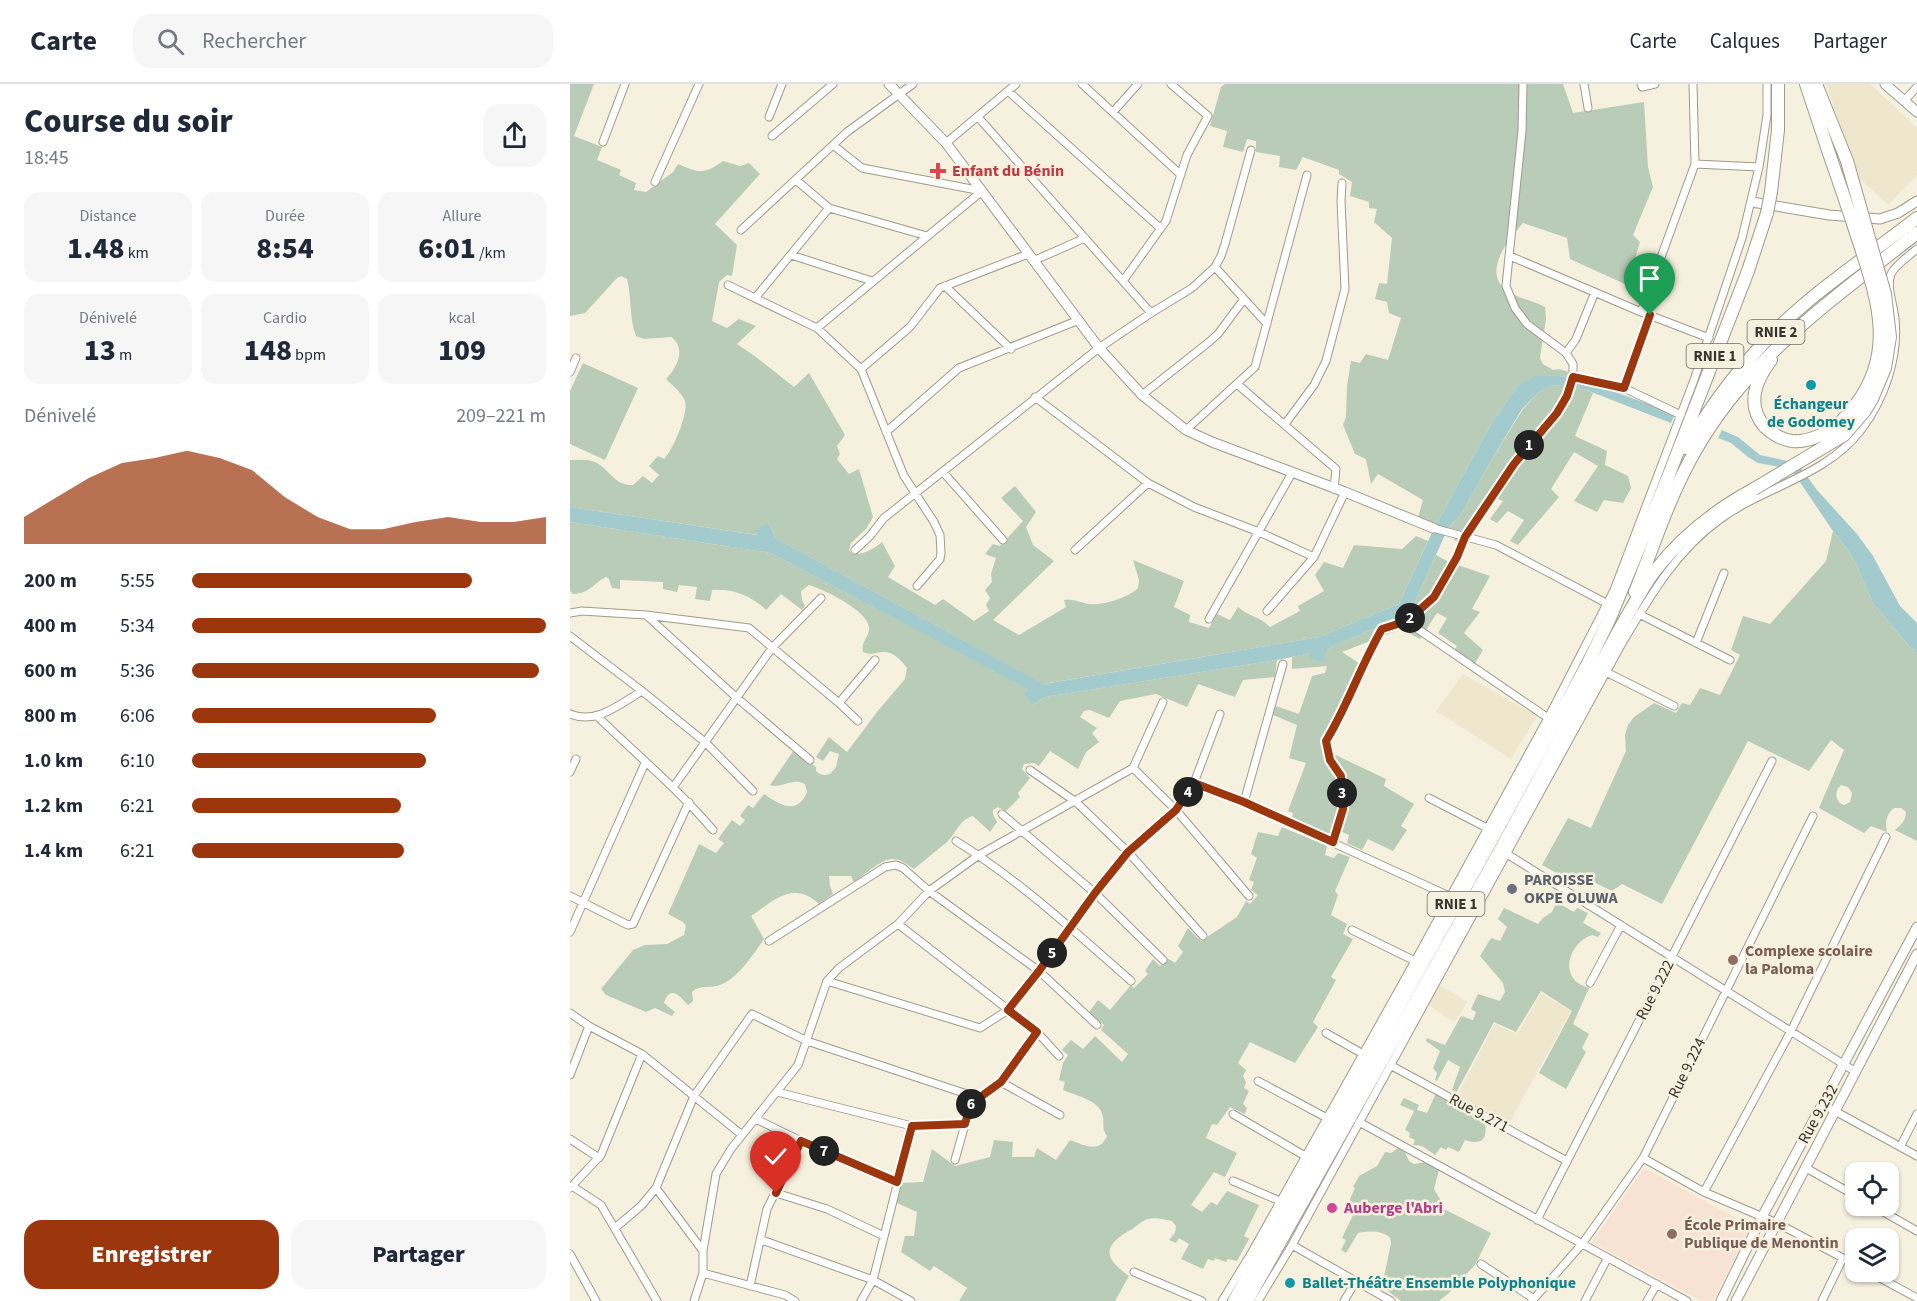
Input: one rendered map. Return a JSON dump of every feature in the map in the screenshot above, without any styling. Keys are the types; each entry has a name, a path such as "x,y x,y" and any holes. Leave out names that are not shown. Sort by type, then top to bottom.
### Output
{"highway":[{"name":"RNIE 1","path":"1233,1301 1473,873 1588,663 1619,600 1748,271 1767,213 1777,140 1778,84"},
{"path":"1790,334 1768,365 1755,392 1753,403 1755,414 1764,427 1778,437 1798,442 1808,441 1827,432 1840,422 1860,399 1874,374 1878,360 1880,332 1876,297 1806,84"},
{"name":"RNIE 1","path":"1247,1301 1501,849 1618,632 1654,573 1688,535 1722,507 1844,435 1872,399 1885,368 1890,337 1885,294 1847,161 1816,84"},
{"name":"RNIE 2","path":"1668,477 1718,399 1760,348 1807,302 1917,218"},
{"name":"RNIE 2","path":"1618,632 1670,504 1694,453 1746,378 1790,334 1917,233"},
{"path":"1614,658 1618,632"}],"street":[{"path":"603,142 625,84"},
{"path":"769,117 782,84"},
{"path":"772,136 833,84"},
{"path":"889,84 946,142 1099,348 1142,395 1186,430 1446,533 1496,545 1606,603"},
{"path":"741,230 847,132 913,84"},
{"path":"946,142 1016,84"},
{"path":"1082,84 1181,175"},
{"path":"1113,112 1138,84"},
{"path":"1123,281 1166,221 1187,155 1208,116 1172,84"},
{"path":"1333,842 1343,809 1341,776 1330,760 1326,741 1339,720 1371,648 1382,629 1407,621 1434,597 1457,557 1465,537 1514,464 1557,413 1567,396 1573,377 1572,364 1566,353 1527,324 1515,308 1506,286 1522,131 1522,84"},
{"path":"1584,84 1588,108"},
{"path":"1641,84 1642,87 1655,84"},
{"path":"1641,312 1695,164 1693,84"},
{"path":"1222,1301 1363,1054 1548,718 1610,599 1709,338 1752,202 1767,115 1767,84"},
{"path":"1885,84 1917,112"},
{"path":"655,182 698,85"},
{"path":"1904,101 1917,87"},
{"path":"1008,91 1160,228"},
{"path":"978,117 1151,313"},
{"path":"833,145 862,168 982,191"},
{"path":"855,550 884,518 1035,398 1099,348 1151,313 1180,297 1215,267 1225,244 1251,150"},
{"path":"1695,164 1759,167"},
{"path":"1186,430 1255,367 1307,175"},
{"path":"796,180 829,208 927,236"},
{"path":"1286,424 1314,385 1326,361 1342,300 1346,276 1342,183"},
{"path":"817,328 982,191"},
{"path":"1752,202 1829,215 1880,219 1898,213 1917,201"},
{"path":"756,297 829,208"},
{"path":"861,369 910,327 940,288 1085,238"},
{"path":"1258,1301 1292,1245 1606,672 1654,589 1674,562 1720,519 1745,504 1798,479 1837,455 1850,443 1878,404 1890,371 1896,335 1890,276 1894,269 1917,249"},
{"path":"791,255 872,281"},
{"path":"1510,256 1641,312 1709,338"},
{"path":"1215,267 1267,324"},
{"path":"728,285 817,328 861,369 904,476 938,529 941,553 938,564 917,586"},
{"path":"945,286 1011,349"},
{"path":"1566,353 1576,339 1595,292"},
{"path":"1142,395 1218,334 1244,299"},
{"path":"1624,388 1650,315"},
{"path":"886,432 959,368 1079,321"},
{"path":"570,372 576,358"},
{"path":"1573,377 1624,388 1681,415"},
{"path":"1237,384 1336,469 1334,489"},
{"path":"1035,398 1148,483 1194,507 1259,532 1314,557"},
{"path":"943,472 1002,540"},
{"path":"1209,619 1292,473"},
{"path":"1074,550 1148,483"},
{"path":"1267,611 1314,557 1345,492"},
{"path":"1696,643 1724,573"},
{"path":"674,786 772,648 821,598"},
{"path":"570,613 582,611 646,615 749,628 858,721"},
{"path":"1639,614 1730,660"},
{"path":"646,615 737,698 810,760"},
{"path":"1407,621 1548,718"},
{"path":"570,636 706,743 753,791"},
{"path":"839,703 874,660"},
{"path":"1244,802 1283,664"},
{"path":"1606,672 1674,706"},
{"path":"570,714 580,718 598,717 642,691"},
{"path":"693,1301 703,1273 703,1251 716,1174 731,1149 798,1065 827,981 839,968 898,924 929,891 979,855 1134,768 1163,702"},
{"path":"827,981 980,1028 1008,1010 1128,852 1176,810 1194,783 1220,714"},
{"path":"598,717 645,763 674,786 713,830"},
{"path":"570,772 576,759"},
{"name":"Rue 9.222","path":"1537,1220 1772,761"},
{"path":"570,932 645,763"},
{"path":"1134,768 1176,810 1249,896"},
{"path":"1030,770 1076,802 1128,852 1203,936"},
{"path":"1194,783 1244,802 1449,896"},
{"path":"1429,798 1487,828"},
{"path":"570,896 628,925 633,924 689,802"},
{"path":"1002,814 1095,893 1163,960"},
{"name":"Rue 9.224","path":"1533,1300 1582,1244 1643,1158 1813,816"},
{"path":"1704,1192 1791,1031 1886,837"},
{"path":"956,840 979,855 1070,927 1131,981"},
{"path":"1508,854 1856,1072"},
{"path":"769,941 890,865 896,865 1039,971 1097,1025"},
{"path":"898,924 1037,1032 1059,1056"},
{"path":"1590,983 1621,925"},
{"name":"Rue 9.232","path":"1720,1301 1762,1217 1917,928"},
{"path":"1352,930 1414,961"},
{"name":"Rue 9.232","path":"1737,1301 1917,954"},
{"path":"570,1013 589,1026 642,1054 742,1136"},
{"path":"615,1228 641,1206 656,1188 694,1096 752,1014 807,1041 979,1098 1001,1082 1037,1032"},
{"path":"570,1075 589,1026"},
{"path":"1326,1033 1363,1054"},
{"path":"642,1054 599,1158 571,1187 601,1205 657,1301"},
{"name":"Rue 9.271","path":"1390,1065 1567,1161"},
{"path":"1258,1081 1327,1118"},
{"path":"1001,1082 1060,1115"},
{"path":"777,1092 912,1126 965,1124"},
{"path":"955,1160 973,1096"},
{"path":"1822,1104 1917,1156"},
{"path":"1233,1114 1305,1156"},
{"path":"1900,1147 1917,1114"},
{"path":"756,1119 897,1182"},
{"path":"1359,1122 1687,1301"},
{"path":"861,1301 873,1280 912,1126"},
{"path":"570,1139 599,1158"},
{"path":"750,1286 762,1240 767,1209 801,1141"},
{"path":"1643,1158 1704,1192 1777,1223 1843,1258 1822,1301"},
{"path":"1806,1168 1845,1190"},
{"path":"1233,1181 1280,1201"},
{"path":"656,1188 703,1251"},
{"path":"776,1193 827,1209 884,1236"},
{"path":"1891,1216 1917,1231"},
{"path":"762,1240 873,1280 911,1301"},
{"path":"1292,1245 1391,1301"},
{"path":"570,1254 596,1301"},
{"path":"1584,1301 1607,1258"},
{"path":"1481,1264 1533,1300"},
{"path":"1134,1272 1202,1301"},
{"path":"703,1273 785,1295 795,1301"},
{"path":"1344,1301 1356,1281"},
{"path":"1888,1282 1917,1298"},
{"path":"1647,1301 1656,1284"},
{"path":"1904,1301 1908,1293"}],"shaded area":[{"path":"1826,84 1870,84 1917,128 1917,175 1888,205 1858,177"},
{"path":"1463,674 1537,716 1511,759 1436,711"},
{"path":"1439,985 1467,1002 1455,1022 1428,1005"},
{"path":"1541,993 1571,1011 1509,1124 1457,1096 1494,1024 1517,1034"},
{"name":"École Primaire Publique de Menontin","path":"1644,1168 1750,1226 1713,1301 1701,1301 1592,1242"}],"green space":[{"path":"570,84 594,84 574,136 602,147 597,160 621,170 619,175 636,183 634,190 646,192 673,172 678,164 701,171 711,169 723,161 740,166 749,163 760,174 715,224 737,245 732,276 727,275 719,282 712,321 727,328 739,319 756,326 737,344 794,387 809,373 845,435 837,446 840,454 837,459 849,474 859,469 873,517 866,529 851,543 849,550 855,554 864,553 882,542 895,566 888,577 935,605 943,599 974,621 989,611 986,605 990,598 985,590 992,582 991,574 996,558 985,554 993,544 1000,546 1023,521 1001,498 1015,486 1036,512 1026,527 1033,545 1054,561 993,620 1019,635 1066,607 1064,600 1100,604 1134,592 1138,588 1139,580 1133,560 1184,581 1174,607 1190,615 1189,622 1209,628 1217,614 1230,620 1238,607 1270,627 1300,611 1298,606 1324,591 1315,575 1324,562 1343,568 1354,545 1402,549 1416,536 1428,541 1399,604 1319,637 1043,684 777,539 768,523 758,535 570,507 570,460 593,461 627,485 633,485 643,476 652,483 659,475 649,466 658,456 664,459 672,448 686,406 682,395 666,379 677,364 679,347 671,337 644,339 636,336 627,279 621,276 617,278 585,313 570,316"},
{"path":"1225,84 1563,84 1573,113 1644,102 1648,167 1653,187 1633,235 1640,242 1627,285 1570,259 1567,238 1523,223 1504,248 1497,267 1497,276 1501,285 1509,292 1545,307 1546,319 1540,358 1543,364 1553,370 1560,369 1583,377 1583,380 1560,376 1517,386 1493,421 1435,526 1417,521 1423,500 1378,474 1371,484 1366,459 1355,454 1343,425 1346,417 1351,361 1360,363 1366,354 1388,360 1401,318 1389,313 1387,302 1375,299 1379,283 1387,284 1392,238 1374,222 1377,209 1369,208 1369,202 1350,196 1352,182 1339,174 1339,170 1303,157 1296,170 1279,167 1280,156 1256,152 1256,141 1247,139 1243,152 1223,147 1227,131 1210,126 1221,87"},
{"path":"583,363 638,388 605,460 570,444 570,391"},
{"path":"1553,385 1581,388 1593,393 1575,436 1607,451 1605,465 1628,476 1631,488 1623,503 1604,500 1597,512 1574,501 1598,466 1574,452 1551,489 1559,497 1518,545 1510,541 1524,520 1508,511 1497,523 1490,519 1503,501 1496,498 1482,512 1478,511 1458,542 1454,540 1457,530 1448,528 1462,513 1523,409 1539,392"},
{"path":"570,522 771,553 1030,690 1032,705 1045,697 1277,660 1275,677 1243,680 1235,697 1198,684 1187,707 1156,694 1120,701 1109,718 1090,710 1084,711 1080,717 1097,728 1092,733 1099,742 1086,752 1078,769 1050,751 1039,766 1034,763 1024,764 1022,769 1030,778 1018,793 1020,797 1006,811 998,807 993,810 997,822 990,832 973,816 964,820 947,842 914,869 904,862 892,859 878,865 854,882 851,876 829,876 833,894 819,904 810,897 792,893 775,899 751,916 764,939 733,977 720,985 695,990 692,992 693,1001 688,1005 682,998 672,993 669,994 664,1003 675,1012 672,1016 655,1008 646,1012 606,995 601,989 633,950 645,945 667,944 684,935 686,926 683,922 668,914 699,844 716,853 724,843 718,839 732,820 740,826 745,820 740,816 748,805 753,808 764,794 782,805 798,804 807,792 805,784 796,782 779,786 770,785 794,750 816,767 819,773 830,774 836,767 839,754 830,751 823,761 816,757 829,737 847,752 905,679 907,668 890,653 863,652 863,645 869,630 868,623 863,616 845,602 809,585 801,591 805,606 802,610 781,594 766,610 748,597 734,592 712,590 710,601 695,599 697,587 679,585 677,592 663,589 663,582 620,580 620,589 612,588 606,577 588,590 573,594 570,591"},
{"path":"1833,531 1856,564 1873,603 1917,653 1917,841 1895,830 1905,817 1906,812 1901,808 1894,808 1889,813 1886,822 1887,832 1871,826 1864,833 1819,808 1844,750 1831,740 1809,771 1748,741 1662,904 1622,884 1612,891 1581,876 1573,882 1542,865 1568,818 1591,828 1626,751 1625,735 1634,717 1654,703 1676,713 1682,703 1690,705 1700,688 1720,695 1740,655 1731,650 1743,616 1770,624 1826,561","holes":["1841,785 1848,787 1852,793 1850,802 1844,805 1837,799 1836,793"]},
{"path":"1436,555 1449,562 1490,576 1472,609 1480,612 1464,633 1483,650 1472,668 1451,655 1457,646 1438,633 1447,618 1437,613 1420,639 1401,629 1342,652 1362,665 1323,749 1386,779 1384,786 1414,804 1401,826 1407,830 1393,851 1368,839 1362,850 1347,843 1349,835 1333,828 1330,835 1292,818 1293,813 1288,811 1306,763 1289,758 1297,725 1273,715 1276,706 1299,714 1312,676 1325,673 1327,666 1292,669 1292,657 1327,649 1410,613"},
{"path":"1282,827 1327,846 1325,855 1334,858 1338,853 1350,857 1335,891 1338,895 1331,915 1347,924 1343,934 1353,939 1331,977 1336,980 1313,1022 1318,1027 1295,1063 1250,1042 1238,1063 1246,1070 1243,1076 1246,1082 1244,1088 1249,1091 1243,1104 1247,1108 1245,1114 1230,1107 1217,1125 1212,1124 1206,1138 1237,1153 1225,1177 1214,1172 1191,1205 1202,1212 1211,1202 1217,1205 1227,1191 1259,1205 1244,1236 1249,1239 1237,1261 1208,1259 1203,1269 1181,1259 1189,1244 1179,1238 1176,1243 1169,1240 1175,1233 1176,1226 1172,1221 1151,1218 1123,1235 1111,1246 1110,1257 1129,1276 1115,1301 959,1301 967,1288 934,1266 930,1271 901,1252 905,1236 914,1236 917,1212 897,1203 902,1183 923,1182 932,1149 955,1166 990,1157 994,1140 1013,1142 1012,1157 1034,1157 1037,1148 1056,1160 1070,1140 1091,1147 1104,1142 1107,1136 1098,1106 1063,1090 1065,1082 1059,1080 1063,1063 1068,1055 1062,1050 1071,1040 1083,1049 1095,1036 1122,1062 1128,1054 1101,1030 1104,1025 1089,1012 1098,1000 1110,1010 1131,985 1134,988 1148,974 1145,971 1153,959 1160,966 1167,958 1175,963 1183,952 1178,946 1188,928 1201,941 1237,917 1246,901 1250,904 1258,895 1251,890 1254,882 1249,880 1257,858 1251,854 1258,832 1278,836"},
{"path":"1561,893 1564,895 1560,904 1574,912 1577,908 1588,913 1583,923 1601,933 1598,937 1592,935 1586,937 1576,946 1569,965 1574,980 1589,988 1573,1024 1589,1034 1582,1048 1586,1052 1566,1089 1539,1073 1572,1011 1541,991 1516,1032 1494,1022 1456,1093 1452,1090 1460,1067 1448,1060 1437,1081 1435,1080 1437,1073 1433,1068 1440,1051 1426,1041 1427,1038 1445,1045 1461,1016 1473,1020 1476,1012 1471,1009 1478,994 1500,1001 1505,992 1503,983 1480,956 1491,938 1500,941 1507,927 1498,919 1504,908 1538,924 1552,912"},
{"path":"1436,1093 1468,1110 1470,1115 1485,1124 1484,1138 1478,1142 1465,1140 1459,1152 1448,1147 1446,1150 1441,1147 1435,1155 1422,1146 1413,1145 1415,1140 1409,1137 1410,1133 1405,1130 1414,1111 1400,1105 1404,1098 1419,1105 1417,1110 1427,1113"},
{"path":"1398,1148 1405,1152 1409,1161 1414,1164 1426,1162 1439,1170 1434,1189 1442,1208 1491,1233 1475,1265 1439,1301 1401,1301 1384,1288 1391,1243 1387,1235 1375,1232 1358,1233 1346,1253 1341,1250 1346,1240 1342,1238 1354,1213 1346,1208 1359,1176 1377,1166 1385,1152 1391,1153"}],"water":[{"path":"1536,376 1560,376 1583,380 1675,414 1671,423 1581,388 1553,385 1539,392 1522,409 1462,513 1448,528 1410,613 1327,649 1323,662 1310,658 1311,653 1045,697 1032,705 1024,693 1029,690 771,553 570,522 570,507 757,535 755,530 768,523 777,539 1044,684 1319,637 1399,604 1435,526 1493,421 1517,386"},
{"path":"1722,430 1738,437 1760,455 1797,463 1817,490 1857,534 1873,556 1900,606 1917,623 1917,653 1873,603 1847,549 1791,469 1758,463 1731,443 1718,438"}],"place":[{"name":"Enfant du Bénin","path":"938,171"},
{"name":"Échangeur de Godomey","path":"1811,385"},
{"name":"PAROISSE OKPE OLUWA","path":"1512,889"},
{"name":"Complexe scolaire la Paloma","path":"1733,960"},
{"name":"Auberge l'Abri","path":"1332,1208"},
{"name":"École Primaire Publique de Menontin","path":"1672,1234"},
{"name":"Ballet-Théâtre Ensemble Polyphonique","path":"1290,1283"}],"route":[{"path":"776,1193 801,1141 897,1182 912,1126 965,1124 973,1096 979,1098 1001,1082 1037,1032 1008,1010 1128,852 1176,810 1194,783 1244,802 1333,842 1343,809 1341,776 1330,760 1326,741 1339,720 1371,648 1382,629 1407,621 1434,597 1457,557 1465,537 1514,464 1557,413 1567,396 1573,377 1624,388 1650,315"}]}
